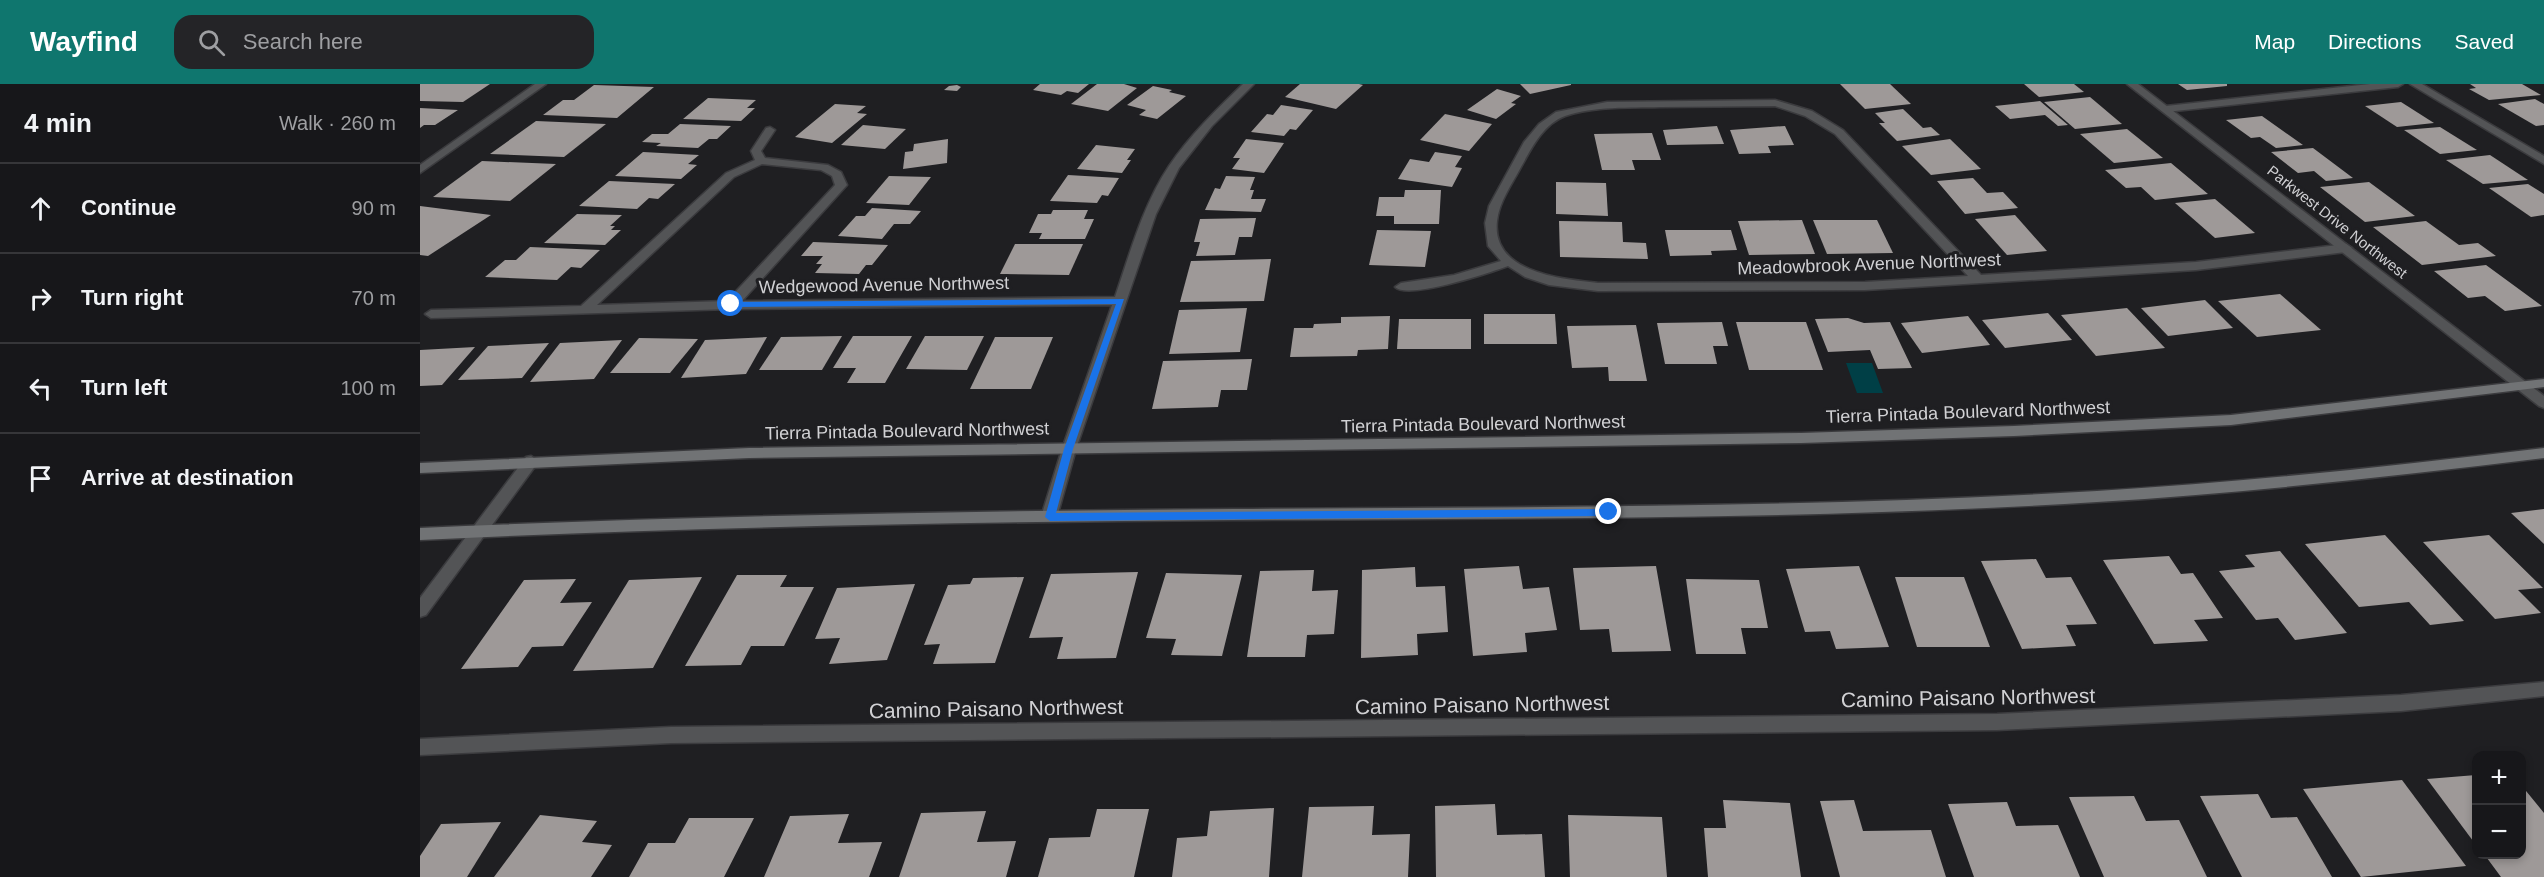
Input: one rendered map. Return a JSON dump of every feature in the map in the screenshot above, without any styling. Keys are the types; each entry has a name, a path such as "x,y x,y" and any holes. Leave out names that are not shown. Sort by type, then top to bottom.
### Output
{"main road":[{"name":"Tierra Pintada Boulevard Northwest","path":"420,468 531,461 760,453 1801,438 2014,431 2231,420 2544,383"},
{"path":"420,534 824,520 1621,512 2038,500 2382,473 2544,453"}],"street":[{"path":"420,170 542,84"},
{"path":"1050,517 1069,449 1150,214 1174,167 1208,124 1248,84"},
{"name":"Parkwest Drive Northwest","path":"2132,84 2544,404"},
{"path":"2166,110 2398,84"},
{"path":"2415,84 2544,161"},
{"path":"1401,287 1434,284 1470,276 1509,262 1494,246 1491,223 1495,206 1528,144 1543,126 1560,114 1606,105 1775,103 1800,108 1822,118 1839,132 1978,279"},
{"path":"761,161 756,151 770,130"},
{"path":"585,309 730,175 761,161 824,167 837,174 841,185 731,304"},
{"name":"Meadowbrook Avenue Northwest","path":"1509,262 1529,274 1553,282 1598,287 1865,286 2196,266 2346,248"},
{"name":"Wedgewood Avenue Northwest","path":"431,314 731,304 1121,301"},
{"path":"420,610 531,461"},
{"name":"Camino Paisano Northwest","path":"420,747 671,735 1997,722 2401,703 2544,689"}],"water":[{"path":"1846,363 1872,363 1883,393 1857,393"}],"building":[{"path":"420,84 490,84 463,102 420,101"},
{"path":"1040,84 1089,84 1078,93 1067,91 1061,95 1033,90"},
{"path":"1097,84 1124,84 1137,88 1108,111 1071,104"},
{"path":"1300,84 1363,85 1336,109 1285,97"},
{"path":"1520,84 1571,84 1571,85 1530,94"},
{"path":"1840,84 1890,84 1911,104 1865,109"},
{"path":"2024,84 2074,84 2084,92 2039,97"},
{"path":"2178,84 2227,84 2227,86 2187,90"},
{"path":"2470,84 2522,84 2541,95 2489,100 2469,89 2476,88"},
{"path":"594,85 654,87 617,118 543,115 563,100 574,100"},
{"path":"949,86 961,87 957,91 944,90"},
{"path":"1153,86 1186,96 1157,119 1139,115 1146,110 1127,105"},
{"path":"1497,89 1521,96 1511,103 1516,104 1496,119 1467,110"},
{"path":"2090,97 2122,124 2075,129 2044,102"},
{"path":"708,98 756,100 747,108 755,108 741,121 683,119"},
{"path":"2535,99 2544,104 2544,125 2536,126 2498,104"},
{"path":"2040,101 2068,125 2058,126 2045,115 2010,119 1995,106"},
{"path":"2401,102 2434,123 2397,127 2365,106"},
{"path":"835,104 866,106 857,113 867,114 832,143 795,137"},
{"path":"1281,105 1313,110 1296,130 1290,129 1284,136 1251,132 1267,114 1273,115"},
{"path":"420,108 458,110 435,125 424,125 420,128"},
{"path":"1903,109 1923,128 1931,127 1940,135 1897,141 1879,123 1885,123 1875,113"},
{"path":"1445,114 1492,124 1469,151 1420,140"},
{"path":"2262,116 2303,145 2276,148 2260,137 2251,138 2226,120"},
{"path":"536,121 606,124 564,157 490,154"},
{"path":"680,124 731,126 717,139 709,139 698,148 656,146 661,143 642,142 652,134 668,134"},
{"path":"863,125 906,129 885,149 841,145"},
{"path":"1717,126 1724,144 1667,145 1663,130"},
{"path":"1785,126 1794,145 1768,146 1771,153 1739,154 1730,130"},
{"path":"2440,127 2477,150 2440,154 2404,130"},
{"path":"2127,129 2163,158 2114,163 2080,134"},
{"path":"1652,133 1661,160 1632,160 1635,170 1602,170 1594,134"},
{"path":"948,139 947,163 903,169 905,152 913,151 914,144"},
{"path":"1246,139 1284,143 1264,173 1232,169 1240,158 1233,158"},
{"path":"1950,139 1981,169 1931,175 1902,146"},
{"path":"1096,145 1135,149 1122,173 1077,169"},
{"path":"2313,148 2353,178 2326,181 2314,171 2298,173 2271,152"},
{"path":"643,152 699,155 688,164 697,165 681,179 615,176"},
{"path":"1435,152 1462,156 1455,167 1462,168 1452,187 1398,179 1410,159 1429,162"},
{"path":"2490,155 2528,180 2483,184 2446,160"},
{"path":"482,161 556,164 510,201 433,197"},
{"path":"2171,163 2208,194 2155,200 2141,187 2126,188 2105,170"},
{"path":"1068,175 1119,178 1108,196 1102,195 1097,203 1050,201"},
{"path":"889,176 931,177 909,205 866,203"},
{"path":"1226,176 1255,177 1250,190 1254,190 1251,199 1266,199 1261,212 1205,210 1215,188 1220,189"},
{"path":"1973,178 1987,193 2003,192 2018,208 1965,214 1937,181"},
{"path":"609,181 675,184 658,199 649,198 637,209 579,206"},
{"path":"1556,182 1606,183 1608,216 1556,214"},
{"path":"2369,182 2415,216 2365,222 2320,187"},
{"path":"2528,184 2544,194 2544,215 2531,217 2489,188"},
{"path":"1405,190 1441,190 1439,224 1394,224 1394,216 1376,216 1379,197 1404,197"},
{"path":"2215,199 2255,233 2215,238 2175,203"},
{"path":"420,206 491,215 428,256 420,255"},
{"path":"872,208 921,211 910,224 894,224 882,239 838,236 856,216 865,216"},
{"path":"1053,210 1088,210 1084,219 1094,219 1085,239 1039,239 1042,233 1029,233 1038,214 1051,214"},
{"path":"577,214 622,215 610,226 615,226 611,230 621,230 605,245 544,243"},
{"path":"2015,215 2047,251 2007,255 1975,219"},
{"path":"1256,218 1252,237 1239,237 1235,255 1196,256 1200,242 1194,242 1200,219"},
{"path":"1802,220 1815,254 1749,255 1738,221"},
{"path":"1813,220 1877,220 1893,253 1827,254"},
{"path":"1559,221 1622,222 1623,242 1646,243 1648,259 1560,257"},
{"path":"2426,221 2459,245 2478,243 2496,256 2422,265 2373,227"},
{"path":"1377,230 1431,231 1425,267 1369,265"},
{"path":"1665,230 1731,230 1737,250 1711,251 1712,255 1670,256"},
{"path":"813,242 888,245 872,265 866,265 859,274 815,273 822,264 816,264 823,256 801,256"},
{"path":"1015,244 1083,244 1069,275 1000,274"},
{"path":"530,247 600,250 581,268 571,267 557,280 485,277 505,260 516,260"},
{"path":"1271,259 1264,301 1180,302 1191,261"},
{"path":"2486,265 2542,306 2505,311 2485,296 2468,298 2434,271"},
{"path":"2280,294 2321,330 2257,337 2218,301"},
{"path":"2205,300 2233,328 2168,336 2141,308"},
{"path":"1247,308 1240,352 1169,354 1179,310"},
{"path":"2127,308 2165,348 2096,356 2061,315"},
{"path":"2048,313 2072,340 2005,348 1982,320"},
{"path":"1484,314 1555,314 1557,344 1484,344"},
{"path":"1390,316 1388,349 1358,350 1357,356 1290,357 1294,328 1313,328 1314,324 1341,323 1341,317"},
{"path":"1968,316 1990,345 1922,353 1901,323"},
{"path":"1848,318 1864,323 1890,322 1912,368 1878,369 1870,350 1828,352 1815,319"},
{"path":"1399,319 1471,319 1471,349 1397,349"},
{"path":"1722,322 1728,346 1713,346 1717,364 1665,364 1657,323"},
{"path":"1736,322 1806,322 1823,370 1749,370"},
{"path":"1636,325 1647,381 1609,381 1608,367 1572,368 1567,326"},
{"path":"842,336 822,370 759,370 781,337"},
{"path":"853,336 912,336 885,383 847,383 856,368 833,368"},
{"path":"925,336 984,336 967,370 906,369"},
{"path":"767,337 746,374 681,378 705,340"},
{"path":"995,337 1053,337 1031,389 970,389"},
{"path":"639,338 698,339 670,373 610,373"},
{"path":"622,340 594,379 530,382 560,343"},
{"path":"549,343 522,378 458,380 488,346"},
{"path":"475,347 442,385 420,386 420,350"},
{"path":"1252,359 1247,390 1221,390 1218,407 1152,409 1163,361"},
{"path":"2544,509 2544,544 2511,513"},
{"path":"2385,535 2464,621 2430,625 2409,602 2359,607 2305,544"},
{"path":"2489,535 2543,588 2518,590 2541,613 2495,619 2423,542"},
{"path":"2280,551 2347,633 2295,640 2278,618 2256,620 2219,571 2255,567 2245,555"},
{"path":"2169,556 2181,574 2193,573 2223,618 2194,620 2208,641 2154,644 2103,560"},
{"path":"2036,559 2046,578 2071,577 2097,624 2066,625 2076,646 2022,649 1981,561"},
{"path":"1519,566 1523,589 1549,587 1557,630 1525,633 1527,652 1473,656 1464,569"},
{"path":"1656,566 1671,651 1612,652 1609,629 1580,630 1573,568"},
{"path":"1859,566 1889,647 1836,649 1830,631 1805,632 1786,569"},
{"path":"1415,567 1416,587 1445,586 1448,632 1417,634 1418,655 1361,658 1362,570"},
{"path":"1314,570 1312,591 1338,590 1334,634 1307,635 1305,657 1247,657 1260,571"},
{"path":"1138,572 1116,658 1057,659 1063,637 1029,638 1051,574"},
{"path":"1166,573 1242,575 1222,656 1171,655 1176,639 1146,638"},
{"path":"737,575 787,575 780,587 814,587 784,646 751,646 741,665 685,666"},
{"path":"702,577 653,668 573,671 629,580"},
{"path":"1024,577 995,663 933,664 940,644 924,645 948,585 970,584 973,578"},
{"path":"1895,577 1964,577 1990,647 1917,647"},
{"path":"576,579 560,603 592,602 563,646 532,647 518,667 461,669 524,580"},
{"path":"1686,579 1759,580 1768,628 1741,628 1746,654 1696,654"},
{"path":"915,584 887,660 829,664 840,638 815,639 837,588"},
{"path":"2472,775 2472,840 2427,779"},
{"path":"2402,780 2466,866 2361,877 2303,789"},
{"path":"2526,791 2544,813 2544,877 2501,877 2488,859 2526,859"},
{"path":"2258,794 2271,818 2297,817 2332,877 2242,877 2200,796"},
{"path":"2134,796 2146,821 2179,820 2207,877 2104,877 2069,797"},
{"path":"1723,800 1790,803 1801,877 1708,877 1704,828 1726,828"},
{"path":"1854,800 1863,831 1931,830 1946,877 1840,877 1820,801"},
{"path":"2007,802 2016,826 2058,825 2080,877 1974,877 1948,804"},
{"path":"1495,804 1497,835 1542,834 1545,877 1436,877 1435,806"},
{"path":"1374,806 1372,835 1410,834 1408,877 1302,877 1309,807"},
{"path":"1274,808 1269,877 1172,877 1177,838 1207,836 1210,811"},
{"path":"1097,809 1149,809 1134,877 1038,877 1049,838 1090,837"},
{"path":"986,811 977,842 1016,841 1006,877 899,877 921,813"},
{"path":"849,814 838,843 882,842 869,877 764,877 790,816"},
{"path":"540,815 597,821 582,842 612,845 591,877 494,877"},
{"path":"1568,815 1662,817 1667,877 1570,877"},
{"path":"689,818 754,818 724,877 629,877 648,843 675,843"},
{"path":"501,822 467,877 420,877 420,856 441,824"}],"route":[{"path":"731,304 1121,301 1069,449 1050,517 1609,512"}]}
